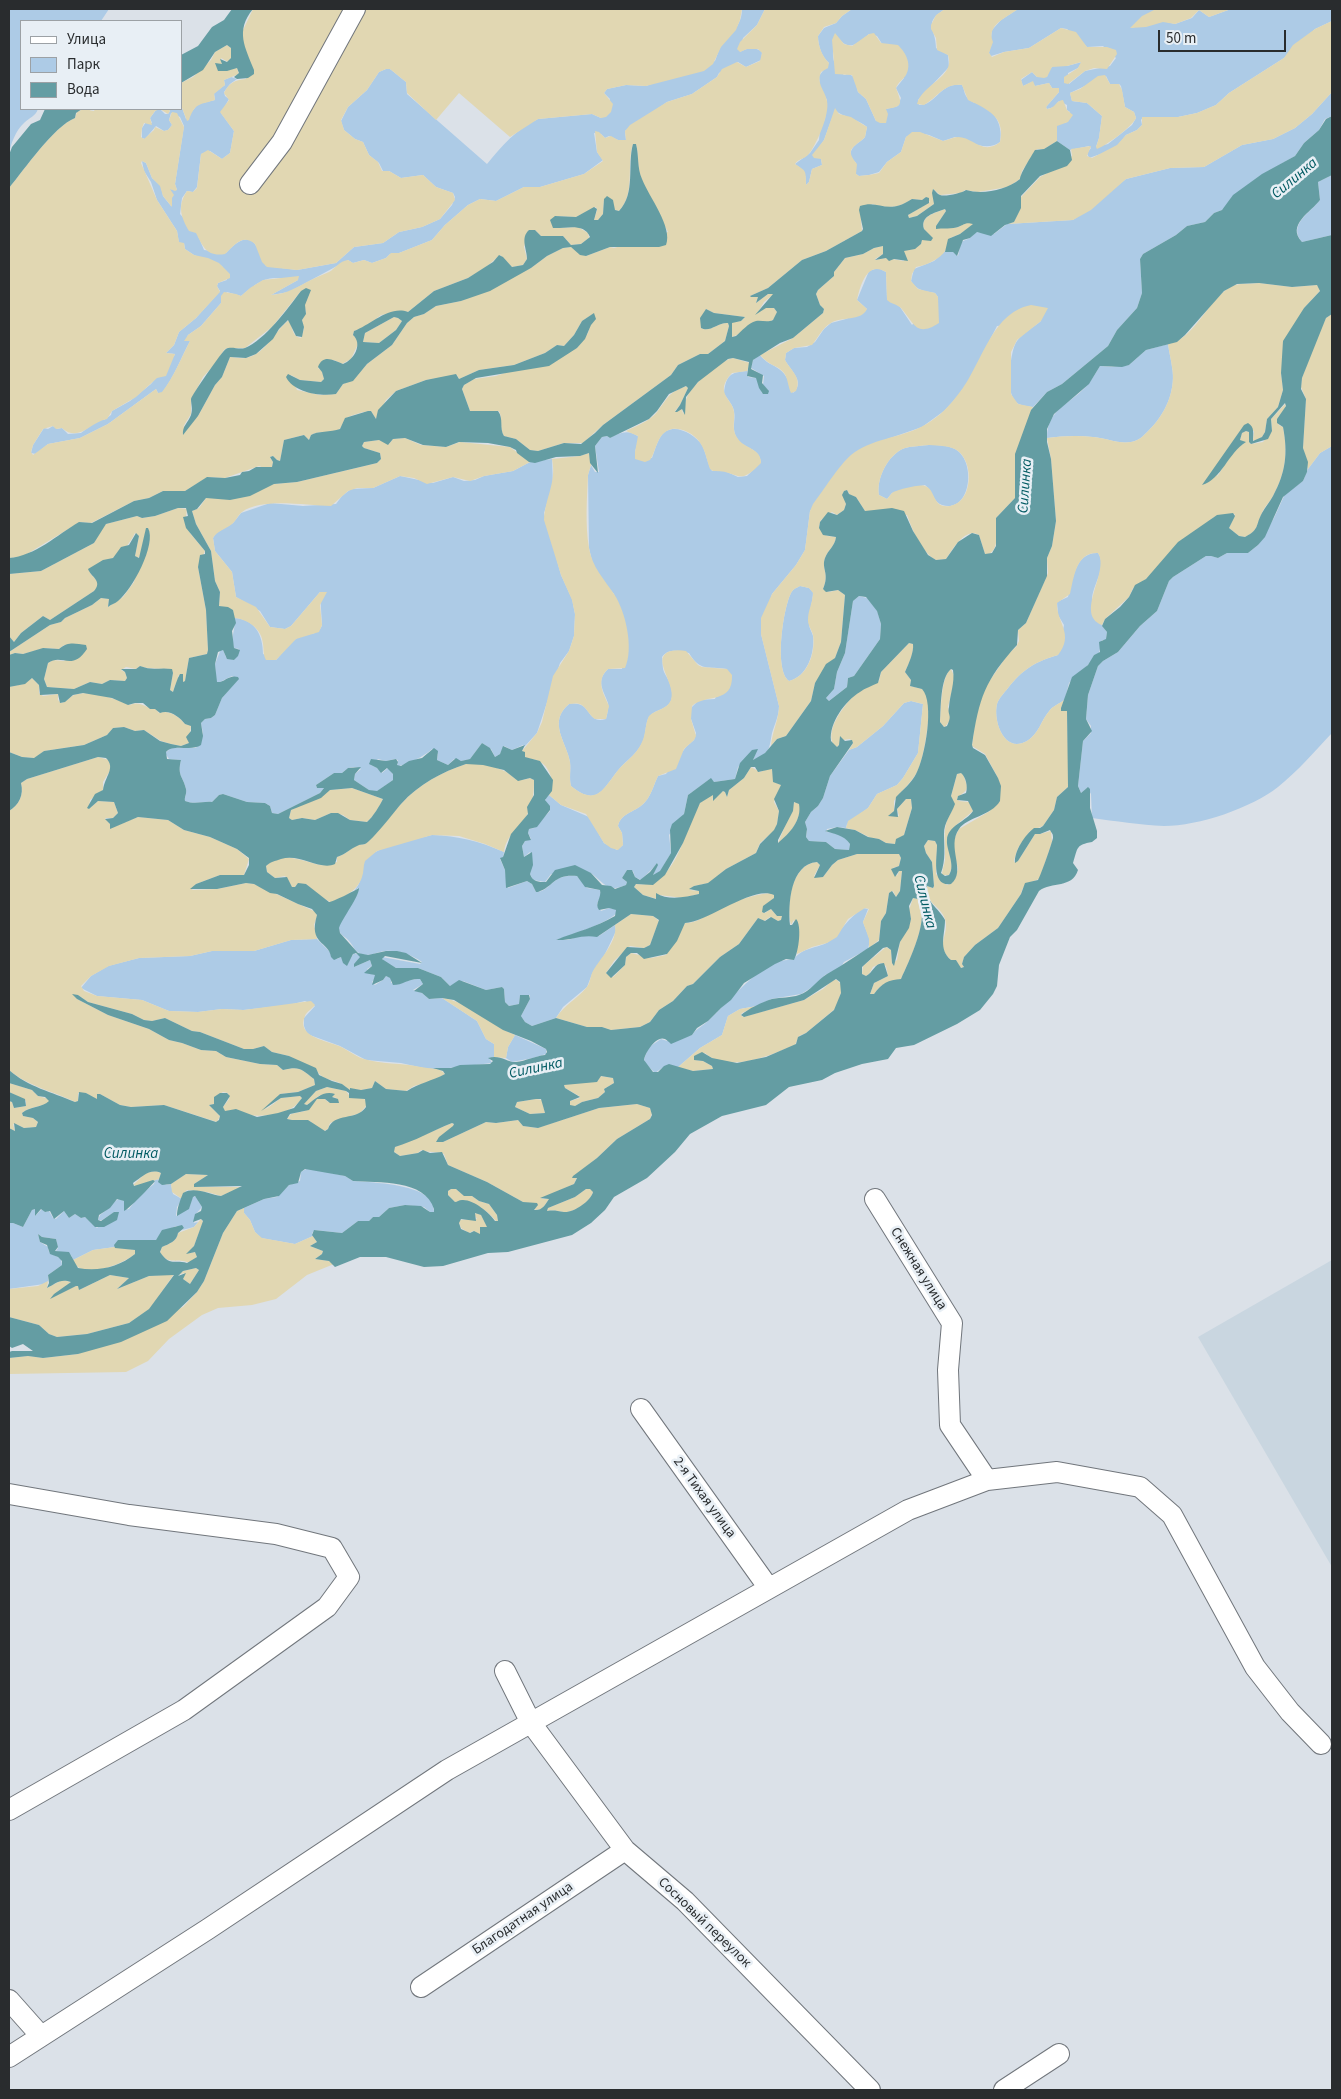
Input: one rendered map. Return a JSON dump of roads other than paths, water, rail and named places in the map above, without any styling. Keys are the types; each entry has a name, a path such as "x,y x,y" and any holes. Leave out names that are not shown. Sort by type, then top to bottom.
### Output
{"street":[{"path":"250,184 282,142 355,9"},
{"name":"Снежная улица","path":"875,1200 952,1323 948,1370 950,1425 987,1480"},
{"name":"2-я Тихая улица","path":"641,1409 768,1587"},
{"path":"9,2057 208,1929 447,1770 693,1632 768,1587 908,1510 987,1480 1057,1472 1140,1487 1172,1515 1255,1667 1290,1712 1322,1744"},
{"path":"9,1494 129,1515 295,1538 332,1548 348,1577 327,1607 184,1710 9,1810"},
{"name":"Сосновый переулок","path":"505,1671 531,1723 625,1850 685,1901 870,2090"},
{"name":"Благодатная улица","path":"421,1987 625,1850"},
{"path":"9,2000 41,2036"},
{"path":"1004,2090 1059,2054"}],"water":[{"path":"232,9 253,9 244,25 243,39 254,74 248,78 237,79 234,77 239,73 237,68 218,71 215,63 222,64 220,59 227,62 231,58 231,48 227,45 215,52 203,70 182,82 182,54 198,46 212,27 224,20"},
{"path":"45,110 80,110 76,113 75,118 49,139 9,188 9,155 12,147 31,124 40,120"},
{"name":"Силинка","path":"1332,116 1332,175 1318,182 1320,200 1298,224 1297,230 1302,242 1332,235 1332,314 1326,318 1302,378 1301,389 1306,399 1303,448 1308,462 1307,472 1303,481 1283,497 1265,537 1258,545 1248,553 1227,553 1218,558 1206,556 1173,577 1169,581 1157,611 1140,626 1118,652 1098,666 1088,695 1086,719 1092,731 1083,741 1078,786 1081,793 1088,787 1090,789 1090,808 1097,831 1097,838 1078,848 1073,863 1078,870 1071,880 1039,891 1017,930 1010,937 999,965 997,986 980,1010 957,1024 914,1045 896,1048 888,1059 862,1064 835,1073 822,1080 789,1087 766,1105 722,1116 690,1134 675,1152 647,1178 614,1197 605,1210 591,1223 572,1235 508,1252 488,1253 443,1266 424,1267 386,1257 360,1257 335,1267 329,1261 315,1259 323,1251 310,1246 317,1242 312,1235 314,1230 342,1233 358,1221 369,1221 373,1217 379,1217 389,1208 405,1205 421,1206 430,1212 434,1212 434,1209 429,1199 411,1187 400,1184 353,1181 345,1176 305,1169 301,1172 298,1183 289,1185 279,1196 264,1199 237,1211 223,1233 204,1281 197,1292 167,1321 121,1342 78,1354 43,1358 28,1356 9,1358 9,1352 12,1351 33,1351 23,1344 12,1348 9,1346 9,1317 39,1325 49,1334 57,1337 87,1334 129,1323 149,1309 174,1275 149,1276 117,1289 129,1278 110,1275 79,1290 78,1286 76,1286 50,1299 71,1282 61,1281 47,1288 49,1283 48,1275 62,1265 62,1261 50,1254 47,1245 40,1242 38,1234 42,1237 56,1239 58,1247 55,1251 69,1252 78,1268 101,1269 122,1262 135,1254 135,1250 115,1248 114,1245 118,1240 156,1240 162,1230 182,1225 184,1228 178,1233 176,1238 162,1247 160,1252 163,1257 172,1262 187,1263 197,1257 195,1252 186,1254 194,1246 203,1221 201,1219 193,1222 195,1214 201,1211 202,1207 195,1196 189,1209 177,1216 183,1193 192,1190 221,1196 242,1186 194,1187 194,1184 208,1175 186,1174 171,1184 162,1185 158,1182 161,1173 153,1172 146,1174 133,1183 134,1186 155,1181 126,1210 124,1211 124,1201 117,1199 110,1208 99,1215 98,1220 101,1221 114,1212 119,1212 117,1220 104,1227 95,1227 85,1217 81,1218 75,1214 69,1218 64,1211 54,1219 50,1211 45,1212 41,1209 35,1216 35,1209 32,1210 23,1227 9,1223 9,1128 15,1131 14,1123 24,1128 36,1127 38,1122 33,1118 23,1116 22,1113 49,1101 45,1097 38,1096 32,1090 9,1083 9,1070 32,1085 75,1102 78,1101 79,1092 86,1093 97,1099 97,1094 100,1094 120,1105 131,1107 164,1105 216,1122 220,1116 209,1105 214,1104 214,1097 220,1093 227,1093 230,1096 223,1107 225,1111 236,1109 257,1117 294,1108 302,1098 300,1096 281,1098 261,1111 280,1094 298,1092 315,1085 314,1079 300,1069 283,1070 277,1065 260,1064 226,1057 216,1051 201,1050 169,1040 149,1029 108,1015 77,999 72,994 78,995 88,1002 132,1014 144,1020 152,1021 165,1018 192,1031 200,1032 244,1049 264,1046 272,1052 289,1056 316,1068 319,1075 342,1084 350,1090 350,1088 361,1090 372,1088 375,1081 386,1089 407,1091 445,1074 443,1071 433,1068 490,1064 493,1061 488,1058 492,1057 516,1062 545,1055 547,1052 546,1049 531,1041 503,1030 454,1000 442,998 429,999 422,993 414,991 423,984 420,979 393,985 390,978 386,976 383,980 372,985 375,975 364,973 372,966 370,960 354,967 354,964 360,957 356,953 353,954 347,966 343,963 341,957 334,960 331,957 315,932 317,915 312,909 277,894 270,893 254,884 246,883 217,889 190,889 196,884 220,875 244,875 249,865 249,858 237,849 210,837 184,830 168,820 138,817 110,829 110,824 105,819 113,818 118,813 114,802 98,801 89,809 87,808 95,794 103,790 110,769 106,758 98,757 27,779 21,783 22,792 18,803 9,811 9,752 22,757 34,758 44,751 84,745 107,735 113,728 124,727 135,731 144,730 160,741 181,746 189,743 186,737 191,731 191,726 185,724 174,714 160,713 155,709 150,709 143,703 128,705 112,698 83,693 73,695 65,702 60,703 58,694 40,695 39,685 32,678 25,684 9,687 9,655 15,653 23,654 43,648 59,649 69,644 86,645 87,649 77,659 72,661 53,660 48,663 44,679 47,687 74,689 90,682 102,684 110,680 125,681 127,678 125,672 121,669 136,669 140,666 172,669 170,690 173,692 180,674 183,674 183,682 185,681 189,658 207,654 208,650 206,610 198,567 200,555 205,554 205,551 186,528 183,517 188,516 186,508 178,508 155,516 142,518 137,516 106,524 94,543 41,571 9,574 9,558 37,549 79,522 92,523 134,501 149,498 163,491 185,491 207,477 225,478 240,475 242,472 256,467 272,467 273,462 270,457 273,456 280,461 284,440 304,435 309,440 311,435 340,429 345,418 368,411 371,411 376,419 378,410 396,391 426,380 456,374 459,379 479,370 514,365 545,353 557,345 564,346 574,335 582,321 594,313 596,319 585,339 577,348 549,366 476,378 464,385 462,389 470,411 498,411 501,417 504,436 516,439 530,450 538,451 564,443 581,444 603,425 671,375 678,365 700,354 708,354 725,341 728,323 708,329 701,328 700,318 706,309 714,313 745,317 741,321 732,323 732,337 736,336 753,322 773,320 777,312 774,308 766,308 755,315 773,294 768,294 756,303 758,297 750,296 768,288 802,260 826,251 862,231 860,206 873,204 889,207 903,204 912,199 922,200 926,197 929,198 929,203 908,215 909,218 917,216 934,204 933,189 939,195 946,195 966,190 987,192 1001,189 1020,179 1035,150 1044,149 1057,141 1070,150 1072,160 1067,166 1040,176 1021,196 1021,208 1014,222 1005,225 991,236 977,232 970,238 963,240 957,256 953,252 945,252 948,239 960,234 973,224 967,223 956,228 936,229 946,211 945,209 926,218 923,225 924,229 933,238 931,241 922,240 921,244 915,249 904,251 908,261 894,259 889,261 886,258 875,260 883,254 883,246 863,254 845,258 834,272 834,276 816,294 820,305 824,309 823,313 793,338 780,343 753,360 751,369 763,375 762,383 769,391 768,394 763,394 756,378 747,376 749,362 733,358 728,359 698,382 686,397 685,415 682,409 675,412 688,388 686,386 669,394 649,419 610,438 607,436 602,437 595,446 598,473 590,463 589,453 580,456 556,457 535,463 529,462 510,447 488,443 459,442 446,447 423,445 405,438 393,439 388,445 379,440 364,442 362,446 380,453 381,459 377,463 297,482 274,484 250,496 230,500 206,498 197,509 192,511 196,524 211,551 215,581 220,592 219,606 228,607 233,610 236,623 232,631 234,648 240,650 234,660 227,659 223,650 218,652 215,664 217,682 235,676 239,679 222,698 215,715 201,723 203,736 201,745 192,748 173,748 166,752 167,759 181,760 181,776 186,789 185,801 192,803 212,802 219,795 223,794 247,802 265,803 270,806 272,813 278,814 320,793 324,788 317,788 316,785 334,773 342,773 348,768 361,767 355,774 354,780 369,790 377,791 393,780 393,774 387,768 381,773 377,768 369,764 371,759 386,761 396,759 397,765 401,766 409,761 422,758 434,748 438,751 437,760 448,765 456,758 461,761 470,759 482,743 490,748 495,757 500,754 503,746 512,750 525,745 522,751 525,752 525,757 540,761 553,780 552,791 545,800 550,806 550,810 537,827 529,829 528,833 531,840 525,841 522,846 524,857 532,852 533,865 531,877 536,881 546,882 555,870 575,865 591,873 602,885 611,886 615,889 626,885 627,882 622,878 627,870 632,870 635,877 640,880 657,863 658,865 653,875 660,871 671,853 670,830 672,824 684,814 688,795 711,778 714,782 735,779 740,763 752,750 758,749 753,760 765,753 777,739 786,736 811,701 815,683 826,664 835,658 841,642 845,595 838,590 826,592 823,589 826,579 825,558 836,537 823,535 819,528 820,522 828,512 837,515 844,510 846,504 842,495 844,491 847,490 849,494 856,497 865,511 892,508 904,511 913,531 928,555 936,560 946,559 958,542 972,533 979,535 985,554 992,553 996,546 996,518 1015,498 1015,454 1031,410 1047,392 1062,384 1108,346 1117,330 1137,308 1142,293 1140,259 1143,254 1176,235 1187,226 1205,222 1214,213 1222,210 1233,195 1262,174 1295,156 1304,143 1319,130 1326,119","holes":["1259,283 1292,287 1317,285 1320,291 1304,308 1283,341 1281,373 1283,390 1278,407 1267,419 1265,432 1262,437 1253,441 1252,427 1248,423 1244,425 1202,485 1215,477 1234,453 1246,442 1240,440 1242,433 1249,432 1249,442 1251,444 1268,439 1272,431 1271,419 1285,403 1286,406 1277,419 1277,423 1283,427 1285,462 1281,479 1273,496 1262,513 1255,529 1245,537 1239,536 1229,528 1235,516 1233,513 1217,515 1178,542 1146,579 1135,585 1129,597 1120,607 1105,619 1102,626 1107,632 1106,639 1099,642 1100,652 1094,655 1088,665 1072,677 1061,708 1061,711 1067,711 1068,787 1057,797 1054,810 1043,826 1034,828 1024,839 1016,853 1015,863 1035,834 1050,830 1053,838 1038,880 1025,883 1021,894 998,928 975,945 964,957 962,964 964,967 961,968 956,960 951,960 947,956 943,946 945,920 928,896 927,886 933,888 934,886 932,862 924,846 928,840 935,841 937,845 936,870 938,876 940,881 945,884 951,884 957,872 955,843 959,829 991,810 1000,801 1001,786 998,778 985,755 973,748 972,745 977,714 985,690 997,669 1017,645 1018,630 1026,623 1047,576 1047,558 1052,546 1056,521 1047,429 1054,414 1089,384 1100,366 1122,367 1129,365 1146,350 1177,342 1224,291 1237,284","859,596 866,597 877,611 881,624 880,639 854,676 848,678 847,687 829,701 826,698 834,689 837,672 845,653 853,601","909,643 913,644 912,654 905,672 911,680 910,686 922,689 926,696 928,717 923,756 916,774 896,797 894,811 888,816 898,817 897,809 906,799 911,799 912,808 904,835 896,839 895,844 886,843 855,830 837,827 825,831 839,835 850,844 849,850 835,849 826,842 809,841 806,837 807,829 805,822 823,798 830,776 853,743 852,740 845,741 840,736 837,747 831,741 835,720 849,701 862,691 878,683 881,672","951,669 953,670 953,679 949,710 950,719 947,726 944,727 940,722 942,694 947,673","466,764 483,765 504,770 518,781 530,778 534,780 534,795 527,807 528,814 511,834 503,857 500,858 505,870 506,888 527,881 538,892 563,877 577,876 585,887 600,890 597,905 599,910 609,908 616,910 615,916 608,920 556,940 586,936 597,937 631,914 653,916 659,920 650,945 644,948 627,947 606,973 611,978 625,965 626,957 631,953 637,953 644,959 667,954 677,941 685,923 706,917 754,895 765,893 774,895 774,898 763,906 762,912 764,913 771,909 777,916 782,916 781,920 778,921 771,917 765,921 758,918 739,944 720,957 693,984 687,986 673,1001 659,1010 650,1022 640,1027 611,1030 602,1027 587,1027 556,1018 532,1026 525,1022 521,1016 530,999 529,995 520,995 519,1004 509,1006 505,1002 504,989 502,987 486,990 459,980 450,986 441,977 418,968 396,968 382,959 385,956 422,963 406,953 397,951 386,951 368,955 358,953 340,933 339,928 359,888 329,902 306,884 298,883 295,887 292,887 287,877 275,878 267,872 266,866 288,858 329,866 335,864 337,857 358,845 368,842 408,797 440,775","751,767 755,767 758,772 772,769 773,782 781,785 774,799 779,811 777,824 774,830 760,844 756,853 726,869 708,883 689,889 699,891 699,894 671,898 656,893 656,899 643,895 634,887 636,884 653,885 665,875 683,843 700,803 713,795 713,801 723,791 727,797 729,790 744,778","961,773 967,785 967,791 958,796 957,800 968,801 973,811 954,827 948,835 947,844 952,867 949,875 945,876 941,873 944,858 944,830 955,804 951,796 957,774","352,788 383,799 367,822 350,820 338,813 331,813 315,820 302,818 292,820 289,818 291,810 321,798 330,790","794,802 799,804 797,821 787,835 778,843 793,811","857,854 899,854 901,858 899,866 891,869 895,877 899,871 902,871 900,891 896,897 892,891 889,893 886,913 881,921 879,941 823,976 803,993 793,997 768,1000 741,1015 744,1017 804,1000 836,979 840,982 841,993 834,1010 806,1033 798,1037 796,1044 766,1057 737,1063 712,1058 702,1052 694,1056 694,1060 703,1061 712,1066 713,1069 693,1071 669,1064 658,1072 653,1072 644,1060 646,1053 655,1042 662,1038 671,1044 692,1035 697,1028 708,1021 731,1000 744,983 775,964 786,959 794,960 799,938 799,927 796,919 790,925 793,887 801,870 808,864 817,862 820,865 814,878 823,877 838,860","913,898 918,899 922,917 920,927 913,951 901,979 892,980 880,987 874,994 870,994 874,983 888,976 884,963 876,966 866,976 862,974 862,967 883,948 887,947 891,950 894,966 900,942 909,928 911,919 909,906","601,1076 613,1078 614,1083 604,1089 605,1092 598,1098 575,1106 570,1105 570,1101 580,1097 565,1088 564,1085 597,1082","327,1087 346,1091 349,1093 349,1098 365,1099 366,1107 357,1114 335,1120 325,1131 308,1120 287,1119 290,1114 309,1110 317,1099 325,1099 330,1103 339,1103 338,1099 332,1097 335,1094 324,1094 307,1105 304,1104 316,1091","541,1099 545,1113 530,1114 515,1107 517,1102","637,1104 650,1108 652,1115 650,1119 617,1139 597,1158 573,1176 572,1178 577,1178 574,1184 540,1198 549,1199 539,1210 534,1210 538,1205 537,1203 523,1202 487,1182 448,1165 442,1152 430,1153 423,1150 418,1153 400,1156 394,1152 395,1147 452,1123 454,1124 453,1126 439,1137 436,1142 443,1142 486,1122 496,1123 518,1120 523,1126 538,1128 599,1108","456,1189 464,1196 472,1196 479,1201 489,1204 497,1215 498,1221 495,1221 476,1204 462,1200 455,1202 448,1195 448,1191","586,1189 590,1189 593,1192 585,1203 572,1211 547,1211 548,1208 575,1197","475,1213 481,1215 487,1227 480,1227 480,1234 474,1231 470,1233 461,1229 459,1223 461,1219 476,1221","196,1268 199,1270 190,1284 183,1279 186,1273 178,1276 183,1271"]},
{"path":"633,144 636,144 640,175 663,221 667,238 666,245 659,247 610,247 586,256 580,255 571,247 563,248 490,291 461,301 436,306 424,314 414,317 407,323 392,345 367,364 353,381 343,384 336,394 322,395 301,390 286,377 288,374 300,380 321,382 324,379 318,367 323,360 329,359 343,364 354,355 357,343 353,335 354,331 387,313 394,311 408,312 434,291 468,278 493,262 499,255 512,267 523,265 527,259 525,236 529,230 535,230 541,236 563,236 571,245 581,244 590,237 587,232 574,227 553,228 550,220 555,216 576,217 594,207 597,209 594,220 598,220 603,214 604,199 607,196 613,200 615,210 619,211 628,196","holes":["394,317 402,321 396,330 379,343 363,342 365,333"]},
{"path":"306,288 311,290 305,305 306,314 302,320 304,327 302,337 296,336 288,320 273,339 256,354 246,358 230,357 222,377 215,385 198,416 183,435 184,427 192,413 191,399 223,352 228,348 240,349 253,344 276,323 301,291"},
{"path":"146,528 148,528 150,535 149,545 142,566 130,587 118,601 108,607 109,599 101,598 61,622 50,625 9,652 9,636 14,642 21,633 43,616 50,620 94,591 97,582 88,569 103,560 113,558 121,547 129,545 136,533 139,536 135,556 139,558"},
{"path":"9,1092 25,1099 26,1106 14,1108 12,1102 9,1101"}]}
